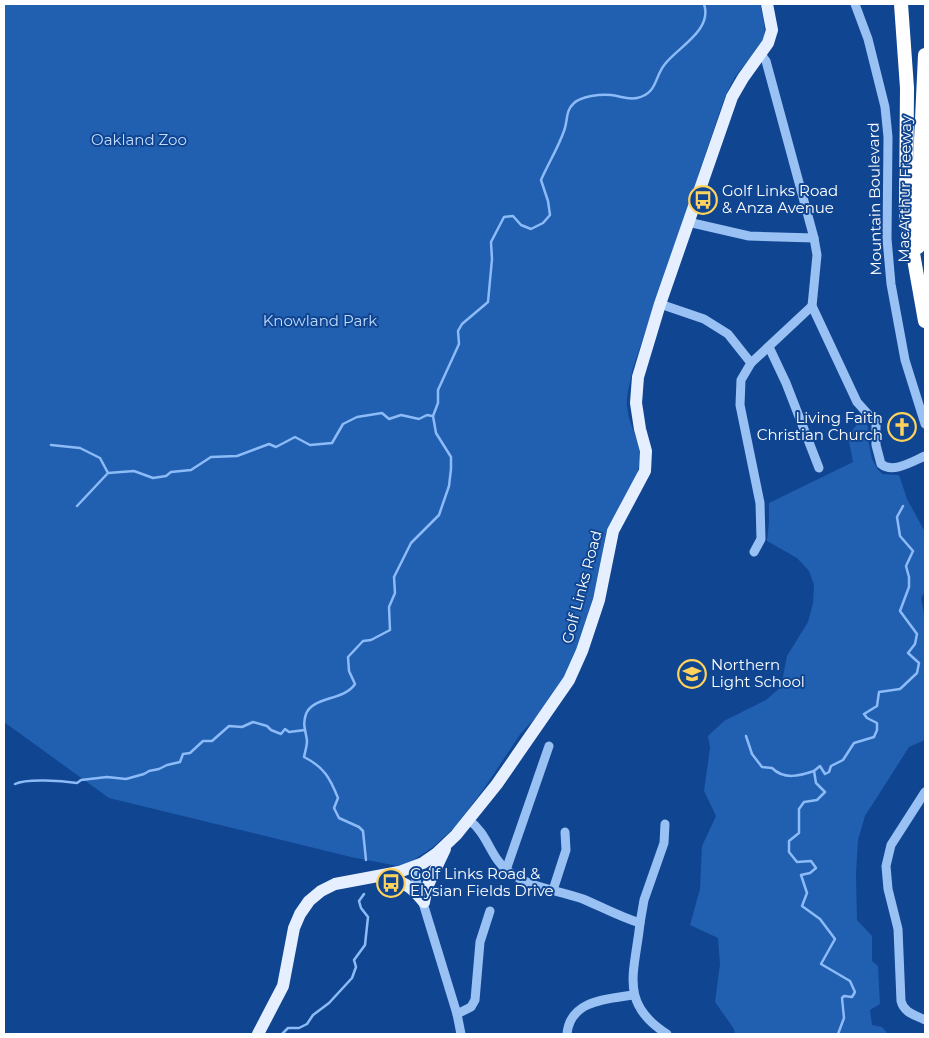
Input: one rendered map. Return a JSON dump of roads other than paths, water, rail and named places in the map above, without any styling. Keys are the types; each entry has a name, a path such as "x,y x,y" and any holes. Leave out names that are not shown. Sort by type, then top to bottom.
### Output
{"highway":[{"path":"901,4 907,78 906,214 925,323"},
{"name":"MacArthur Freeway","path":"925,55 917,218 919,269 925,323"}],"main road":[{"name":"Golf Links Road","path":"258,1034 282,986 294,928 304,908 321,891 336,884 412,867 429,859 450,842 497,784 569,680 582,651 599,600 613,531 645,472 646,452 636,403 638,377 660,304 732,97 768,43 772,30 767,4"},
{"path":"424,902 427,887 450,842"},
{"path":"382,875 410,886 424,902"}],"street":[{"name":"Mountain Boulevard","path":"855,4 868,39 886,107 888,126 887,239 891,284 905,360 925,424"},
{"path":"761,54 766,61 814,238 817,256 812,306 857,402 876,423 876,445 881,464 888,468 895,468 925,456"},
{"path":"688,222 749,236 814,238"},
{"path":"660,304 704,319 728,334 751,363"},
{"path":"754,552 761,539 760,503 740,405 741,380 751,363 812,306"},
{"path":"769,347 786,383 819,468"},
{"path":"506,870 549,746"},
{"path":"925,792 891,846 886,866 888,889 898,929 901,1001 907,1012 925,1020"},
{"path":"469,820 484,834 506,870 529,883 581,898 640,923"},
{"path":"665,824 664,842 644,900 633,980 633,994 642,1014 667,1034"},
{"path":"553,890 566,850 565,832"},
{"path":"412,867 457,1014 461,1034"},
{"path":"457,1014 471,1007 475,1000 480,942 490,911"},
{"path":"567,1034 572,1019 584,1006 593,1002 633,994"}],"waterway":[{"path":"366,860 363,831 359,827 339,818 334,808 338,798 329,779 317,765 304,757 307,741 304,725 305,718 310,708 315,704 344,693 355,684 349,671 348,657 363,641 371,640 390,630 389,607 395,593 394,577 411,543 439,515 449,486 451,457 436,433 433,416 438,403 438,390 459,344 458,331 462,324 488,302 492,259 491,242 504,217 513,216 521,225 531,229 543,223 550,215 548,201 541,180 562,137 571,106 577,101 591,96 611,95 627,98 644,96 655,84 665,64 699,30 704,22 704,4"},
{"path":"51,445 80,448 100,458 108,473 134,471 153,478 166,476 171,472 191,470 211,457 237,456 269,444 276,447 295,437 310,445 332,443 343,424 357,417 382,413 389,419 401,415 419,419 427,415 432,416"},
{"path":"77,506 108,473"},
{"path":"838,1034 844,1018 842,998 844,996 852,997 855,992 850,981 821,964 835,939 820,919 802,906 807,893 801,875 810,873 816,868 811,861 797,862 789,852 789,841 799,833 799,809 804,802 817,800 825,792 816,783 814,771 820,766 825,774 829,772 831,766 843,760 854,743 874,737 877,723 867,718 864,714 877,706 879,692 900,689 917,673 919,663 908,653 915,644 917,634 900,611 909,587 906,566 913,551 900,536 897,517 903,506"},
{"path":"15,784 36,781 77,783 81,780 107,777 126,779 180,762 183,754 190,753 203,741 212,741 229,726 242,727 253,722 267,726 281,734 285,729 289,732 305,730"},
{"path":"746,736 752,754 762,767 772,768 787,776 814,771"},
{"path":"282,1034 288,1028 299,1028 307,1024 313,1015 329,1003 352,978 356,967 354,960 365,945 368,917 361,908 359,901 364,894"}],"place":[{"name":"Golf Links Road & Anza Avenue","path":"703,200"},
{"name":"Living Faith Christian Church","path":"902,427"},
{"name":"Northern Light School","path":"692,674"},
{"name":"Golf Links Road & Elysian Fields Drive","path":"391,883"}],"park label":[{"name":"Oakland Zoo","path":"139,140"},
{"name":"Knowland Park","path":"320,321"}]}
